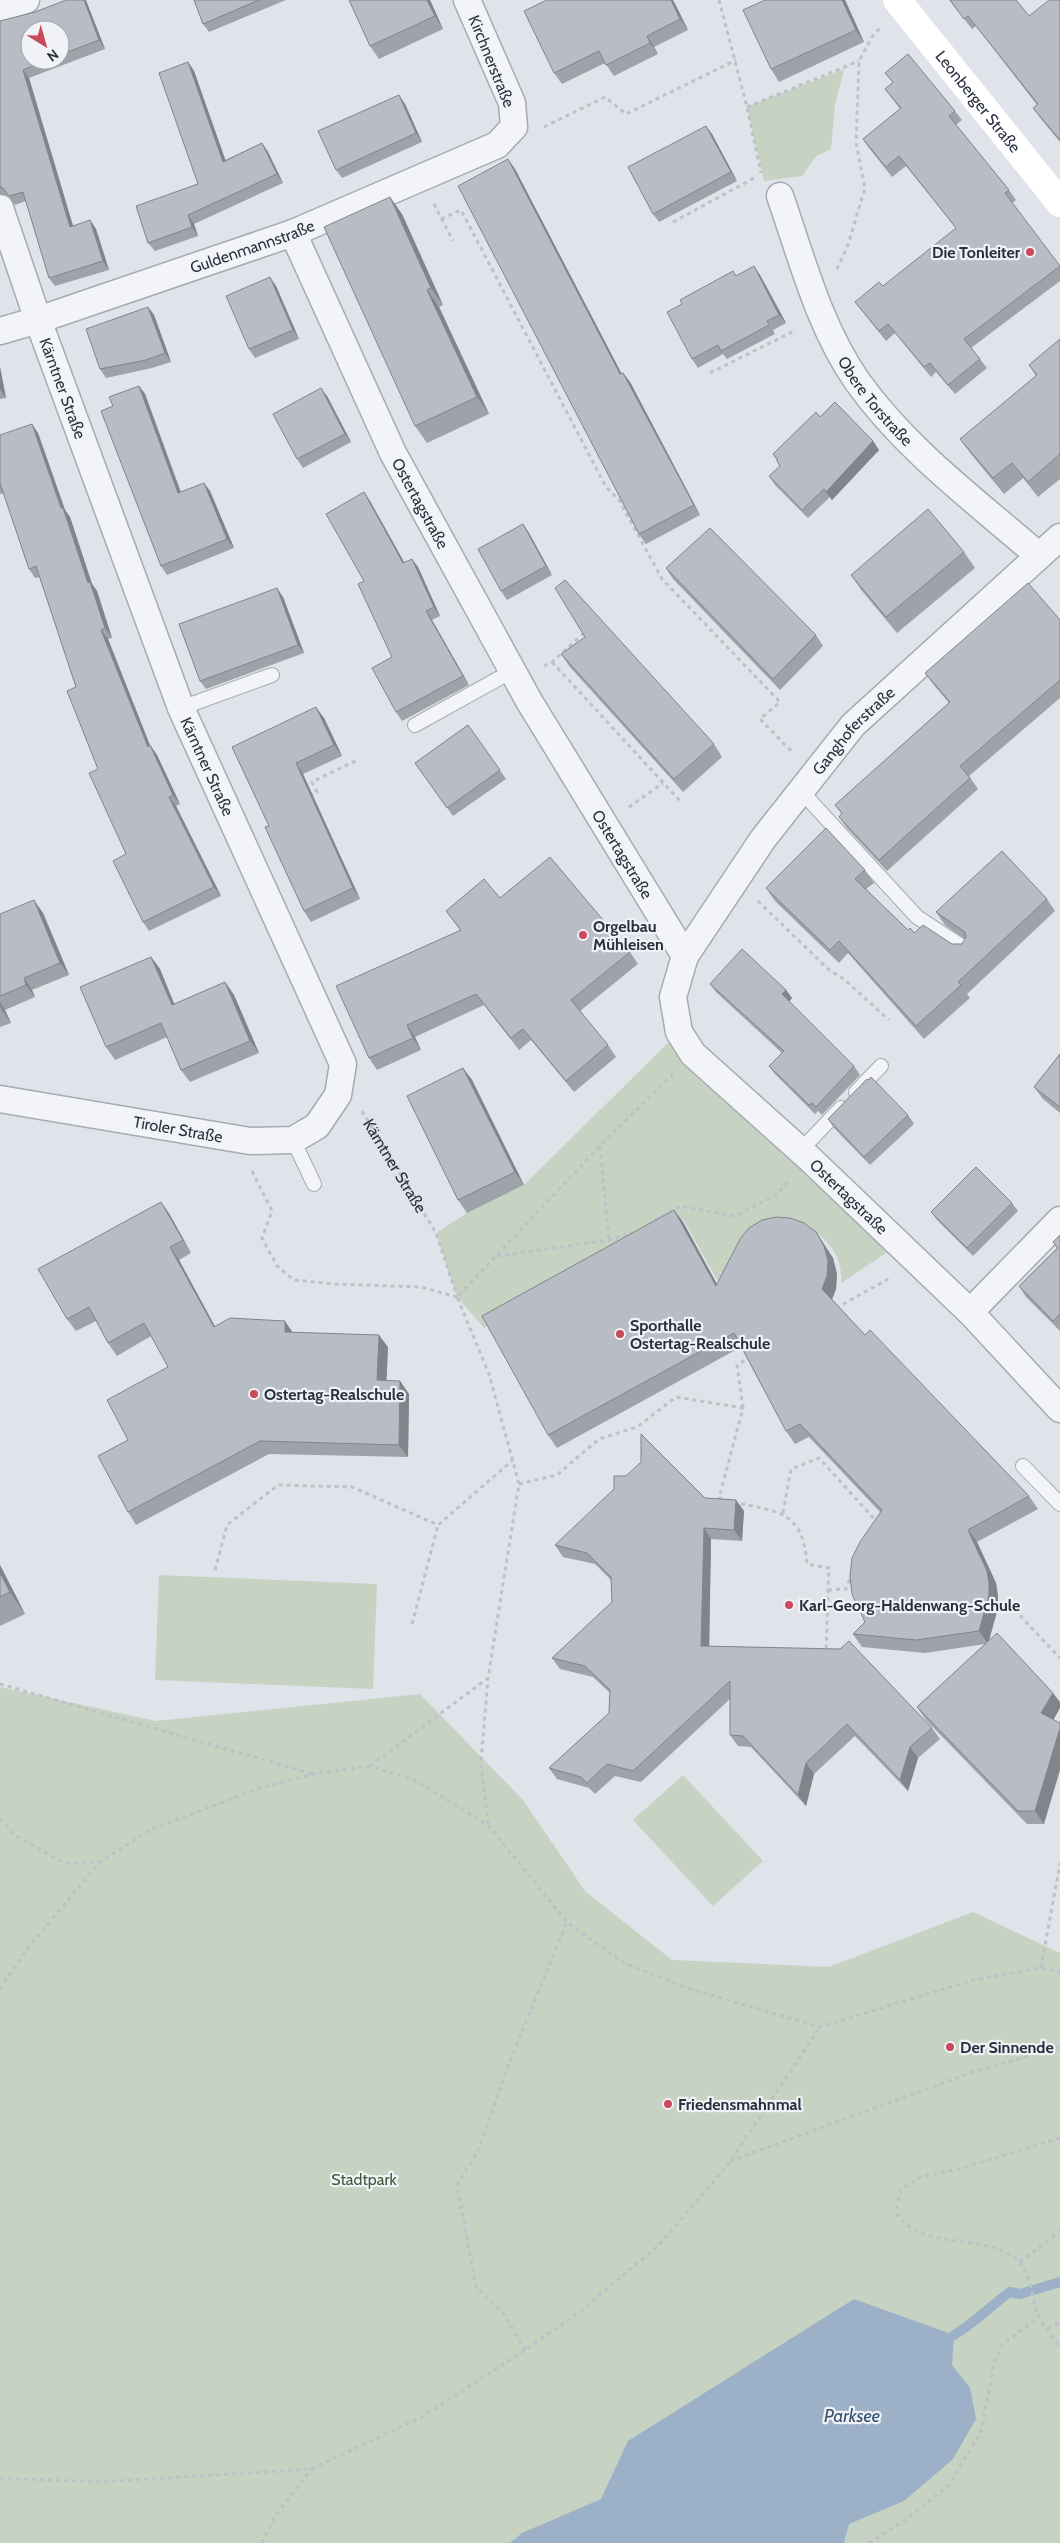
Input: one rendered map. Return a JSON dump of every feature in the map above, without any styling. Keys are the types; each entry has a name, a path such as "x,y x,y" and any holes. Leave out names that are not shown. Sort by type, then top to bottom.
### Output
{"street":[{"path":"0,9 26,0"},
{"name":"Kirchnerstraße","path":"467,0 512,103 506,136"},
{"name":"Leonberger Straße","path":"899,3 1060,203"},
{"name":"Guldenmannstraße","path":"0,331 38,320 293,233 421,178 506,136"},
{"name":"Obere Torstraße","path":"780,196 822,317 856,380 904,439 1039,556"},
{"name":"Kärntner Straße","path":"0,208 38,320 181,708 343,1064 338,1095"},
{"name":"Ostertagstraße","path":"293,233 393,453 514,675 685,956 673,997 678,1032 693,1054 805,1155 970,1312 1060,1409"},
{"name":"Ganghoferstraße","path":"685,956 763,838 853,725 1060,537"},
{"name":"Tiroler Straße","path":"0,1099 250,1141 293,1140 316,1126 338,1095"},
{"path":"970,1312 1060,1220"}],"lane":[{"path":"181,708 272,675"},
{"path":"415,725 514,675"},
{"path":"807,782 917,917 966,948"},
{"path":"805,1155 881,1066"},
{"path":"293,1140 314,1184"},
{"path":"1023,1466 1060,1504"}],"path":[{"path":"673,222 761,174 748,107 719,0"},
{"path":"836,272 848,245 865,188 856,143 859,61 872,37 899,3"},
{"path":"506,136 543,127 605,98 626,114 736,60"},
{"path":"748,107 859,61"},
{"path":"421,178 453,241"},
{"path":"441,219 461,210 606,487 619,500 662,580 780,702 760,719 807,782"},
{"path":"710,373 822,317"},
{"path":"514,675 552,662 589,629"},
{"path":"552,662 681,802"},
{"path":"308,796 317,792 312,782 357,760"},
{"path":"605,825 663,783"},
{"path":"736,880 828,970 845,980 889,1020"},
{"path":"250,1141 249,1165 272,1211 262,1238 277,1266 294,1280 334,1284 421,1287 457,1297 600,1146 693,1054"},
{"name":"Kärntner Straße","path":"338,1095 360,1107 436,1233 457,1297 489,1374 519,1484"},
{"path":"600,1146 609,1240"},
{"path":"648,1224 680,1206 735,1216 776,1195 805,1155"},
{"path":"497,1256 609,1240 641,1229"},
{"path":"831,1311 917,1263"},
{"path":"754,1355 737,1365 743,1408 719,1498 783,1513 799,1528 806,1546 806,1564 829,1568 826,1660"},
{"path":"488,1825 481,1762 488,1678 519,1484 557,1475 598,1439 637,1426 676,1397 743,1408"},
{"path":"783,1513 792,1469 819,1458 879,1524 873,1529"},
{"path":"412,1624 438,1525 512,1460"},
{"path":"215,1570 227,1525 278,1485 352,1487 438,1525"},
{"path":"828,1590 846,1589 852,1572"},
{"path":"1009,1604 1060,1658"},
{"path":"370,1766 488,1678"},
{"path":"0,1684 313,1774"},
{"path":"0,1989 27,1949 100,1862 150,1830 198,1810 257,1789 313,1774 370,1766 414,1780 488,1825 567,1922 624,1964 687,1988 820,2027 973,1980 1041,1968 1060,1972"},
{"path":"0,1819 14,1835 64,1863 100,1862"},
{"path":"1041,1968 1060,1863"},
{"path":"525,2350 504,2314 476,2287 457,2185 477,2153 512,2056 567,1922"},
{"path":"0,2478 100,2482 311,2469 422,2417 525,2350 582,2310 659,2245 730,2162 820,2027"},
{"path":"730,2162 973,2072 1060,2047"},
{"path":"1060,2138 963,2168 920,2178 901,2190 897,2206 899,2216 918,2232 941,2238 971,2242 1005,2252 1020,2262 1040,2317 1060,2348"},
{"path":"1020,2262 1060,2231"},
{"path":"869,2543 908,2518 949,2485 981,2432 995,2360 1002,2344 1040,2317"},
{"path":"1048,2329 1060,2322"},
{"path":"262,2543 274,2518 311,2469"}],"green space":[{"path":"844,69 835,105 831,149 816,156 802,176 764,181 747,107"},
{"path":"679,1032 898,1245 841,1283 839,1263 831,1247 810,1229 800,1225 725,1294 683,1219 484,1328 457,1297 436,1233 467,1213 524,1185"},
{"path":"159,1575 377,1584 373,1689 155,1680"},
{"name":"Stadtpark","path":"0,1687 156,1721 420,1694 523,1800 585,1891 672,1960 829,1967 973,1912 1060,1953 1060,2543 0,2543"},
{"path":"683,1775 763,1861 713,1906 633,1820"}],"water":[{"name":"Parksee","path":"854,2299 954,2335 952,2365 970,2388 976,2419 953,2459 904,2501 849,2524 844,2543 510,2543 522,2533 601,2499 628,2441"}],"building":[{"path":"66,0 84,0 99,40 70,51 70,20 20,20 20,70 23,70 70,227 90,220 103,261 49,278 23,192 9,196 0,187 0,21 35,12"},
{"path":"194,0 259,0 203,24"},
{"path":"349,0 427,0 435,16 370,46"},
{"path":"547,0 671,0 680,19 647,36 650,43 606,65 599,51 554,73 524,11"},
{"path":"765,0 842,0 856,30 771,69 743,10"},
{"path":"950,0 1016,0 1029,16 1049,0 1060,0 1060,140 1033,108 1038,104 968,16 964,19"},
{"path":"908,54 955,111 949,116 1009,190 1005,193 1060,266 964,339 980,359 948,385 930,363 924,367 888,324 879,331 855,302 879,282 883,286 956,228 899,156 886,167 863,139 901,108 885,89 893,82 885,73"},
{"path":"188,62 223,162 262,143 277,174 188,215 192,227 148,243 136,206 198,184 159,73"},
{"path":"399,95 416,133 336,170 318,131"},
{"path":"706,126 731,172 653,214 628,167"},
{"path":"508,159 620,374 623,373 694,505 639,534 458,186"},
{"path":"390,197 431,288 427,290 477,397 415,426 324,227"},
{"path":"754,266 779,315 767,321 769,325 721,351 718,345 692,359 667,312 682,304 680,300 733,271 736,276"},
{"path":"270,277 293,330 249,349 226,296"},
{"path":"148,307 165,353 146,360 100,369 86,329"},
{"path":"1060,339 1060,454 1028,482 1012,463 993,478 960,439 1037,375 1029,365"},
{"path":"139,386 178,493 204,483 227,539 161,566 101,411 113,406 109,397"},
{"path":"321,388 345,434 297,459 273,414"},
{"path":"835,402 873,441 826,492 824,489 802,510 769,476 780,466 773,454 816,412 820,417"},
{"path":"32,424 88,583 90,582 105,628 101,630 148,747 150,745 173,795 169,797 214,887 143,922 113,861 126,854 89,773 98,769 67,691 76,687 36,566 29,569 0,483 0,435"},
{"path":"364,492 403,563 412,559 434,607 426,611 463,676 396,712 372,668 392,657 358,584 364,581 326,514"},
{"path":"928,509 964,552 886,617 851,575"},
{"path":"523,524 546,566 501,591 478,549"},
{"path":"710,528 816,635 773,679 666,568"},
{"path":"565,580 714,744 674,779 561,654 585,637 555,588"},
{"path":"1028,583 1060,620 1060,680 960,766 970,778 879,860 839,817 842,813 835,805 950,702 925,673"},
{"path":"277,588 298,645 200,681 179,624"},
{"path":"316,707 334,745 296,763 353,888 304,911 265,827 269,826 232,747"},
{"path":"468,725 500,770 447,808 415,763"},
{"path":"826,828 865,870 855,879 908,930 910,928 914,933 923,925 952,944 962,944 966,937 965,932 936,912 1002,851 1047,899 958,982 961,985 916,1026 839,941 830,950 766,888"},
{"path":"550,857 630,952 571,1000 608,1045 566,1081 523,1029 511,1038 476,994 407,1025 413,1038 369,1058 336,986 461,930 446,911 484,879 500,898"},
{"path":"34,900 60,963 24,978 26,985 0,996 0,914"},
{"path":"742,949 786,990 782,994 854,1066 816,1107 812,1103 809,1105 769,1066 784,1051 710,984"},
{"path":"151,957 172,1005 225,982 250,1041 181,1070 161,1023 106,1047 80,987"},
{"path":"1060,1054 1060,1107 1034,1087"},
{"path":"463,1068 515,1172 458,1200 407,1096"},
{"path":"871,1077 908,1115 864,1157 828,1119"},
{"path":"976,1167 1012,1203 967,1248 931,1212"},
{"path":"161,1202 183,1240 170,1247 214,1327 230,1318 285,1321 285,1332 379,1335 377,1380 400,1381 399,1445 260,1441 128,1512 98,1456 128,1440 107,1400 168,1367 144,1323 108,1343 89,1307 67,1319 38,1269"},
{"path":"674,1210 716,1286 740,1239 749,1228 762,1220 776,1217 790,1218 804,1223 816,1232 824,1246 828,1261 827,1276 822,1289 865,1335 870,1330 1029,1496 968,1530 987,1571 989,1583 989,1595 979,1631 916,1640 853,1634 865,1622 852,1594 850,1576 852,1558 860,1542 882,1510 800,1424 786,1431 734,1333 548,1435 482,1316"},
{"path":"1060,1235 1060,1314 1053,1321 1019,1286 1058,1248 1053,1242"},
{"path":"641,1434 705,1498 736,1500 734,1530 704,1528 701,1646 840,1649 849,1641 932,1728 910,1747 900,1780 847,1724 806,1763 798,1795 743,1736 730,1735 730,1681 633,1771 607,1764 587,1783 581,1777 549,1768 609,1713 610,1690 585,1666 552,1658 612,1602 611,1577 587,1553 555,1545 614,1489 614,1476 626,1476 641,1462"},
{"path":"0,1573 10,1592 0,1597"},
{"path":"997,1633 1053,1693 1041,1713 1060,1723 1035,1811 1018,1811 917,1707"}],"waterway":[{"path":"954,2335 1010,2292 1020,2294 1060,2282"}],"place":[{"name":"Die Tonleiter","path":"1030,252"},
{"name":"Orgelbau Mühleisen","path":"583,935"},
{"name":"Sporthalle Ostertag-Realschule","path":"620,1334"},
{"name":"Ostertag-Realschule","path":"254,1394"},
{"name":"Karl-Georg-Haldenwang-Schule","path":"789,1605"},
{"name":"Der Sinnende","path":"950,2047"},
{"name":"Friedensmahnmal","path":"668,2104"}]}
